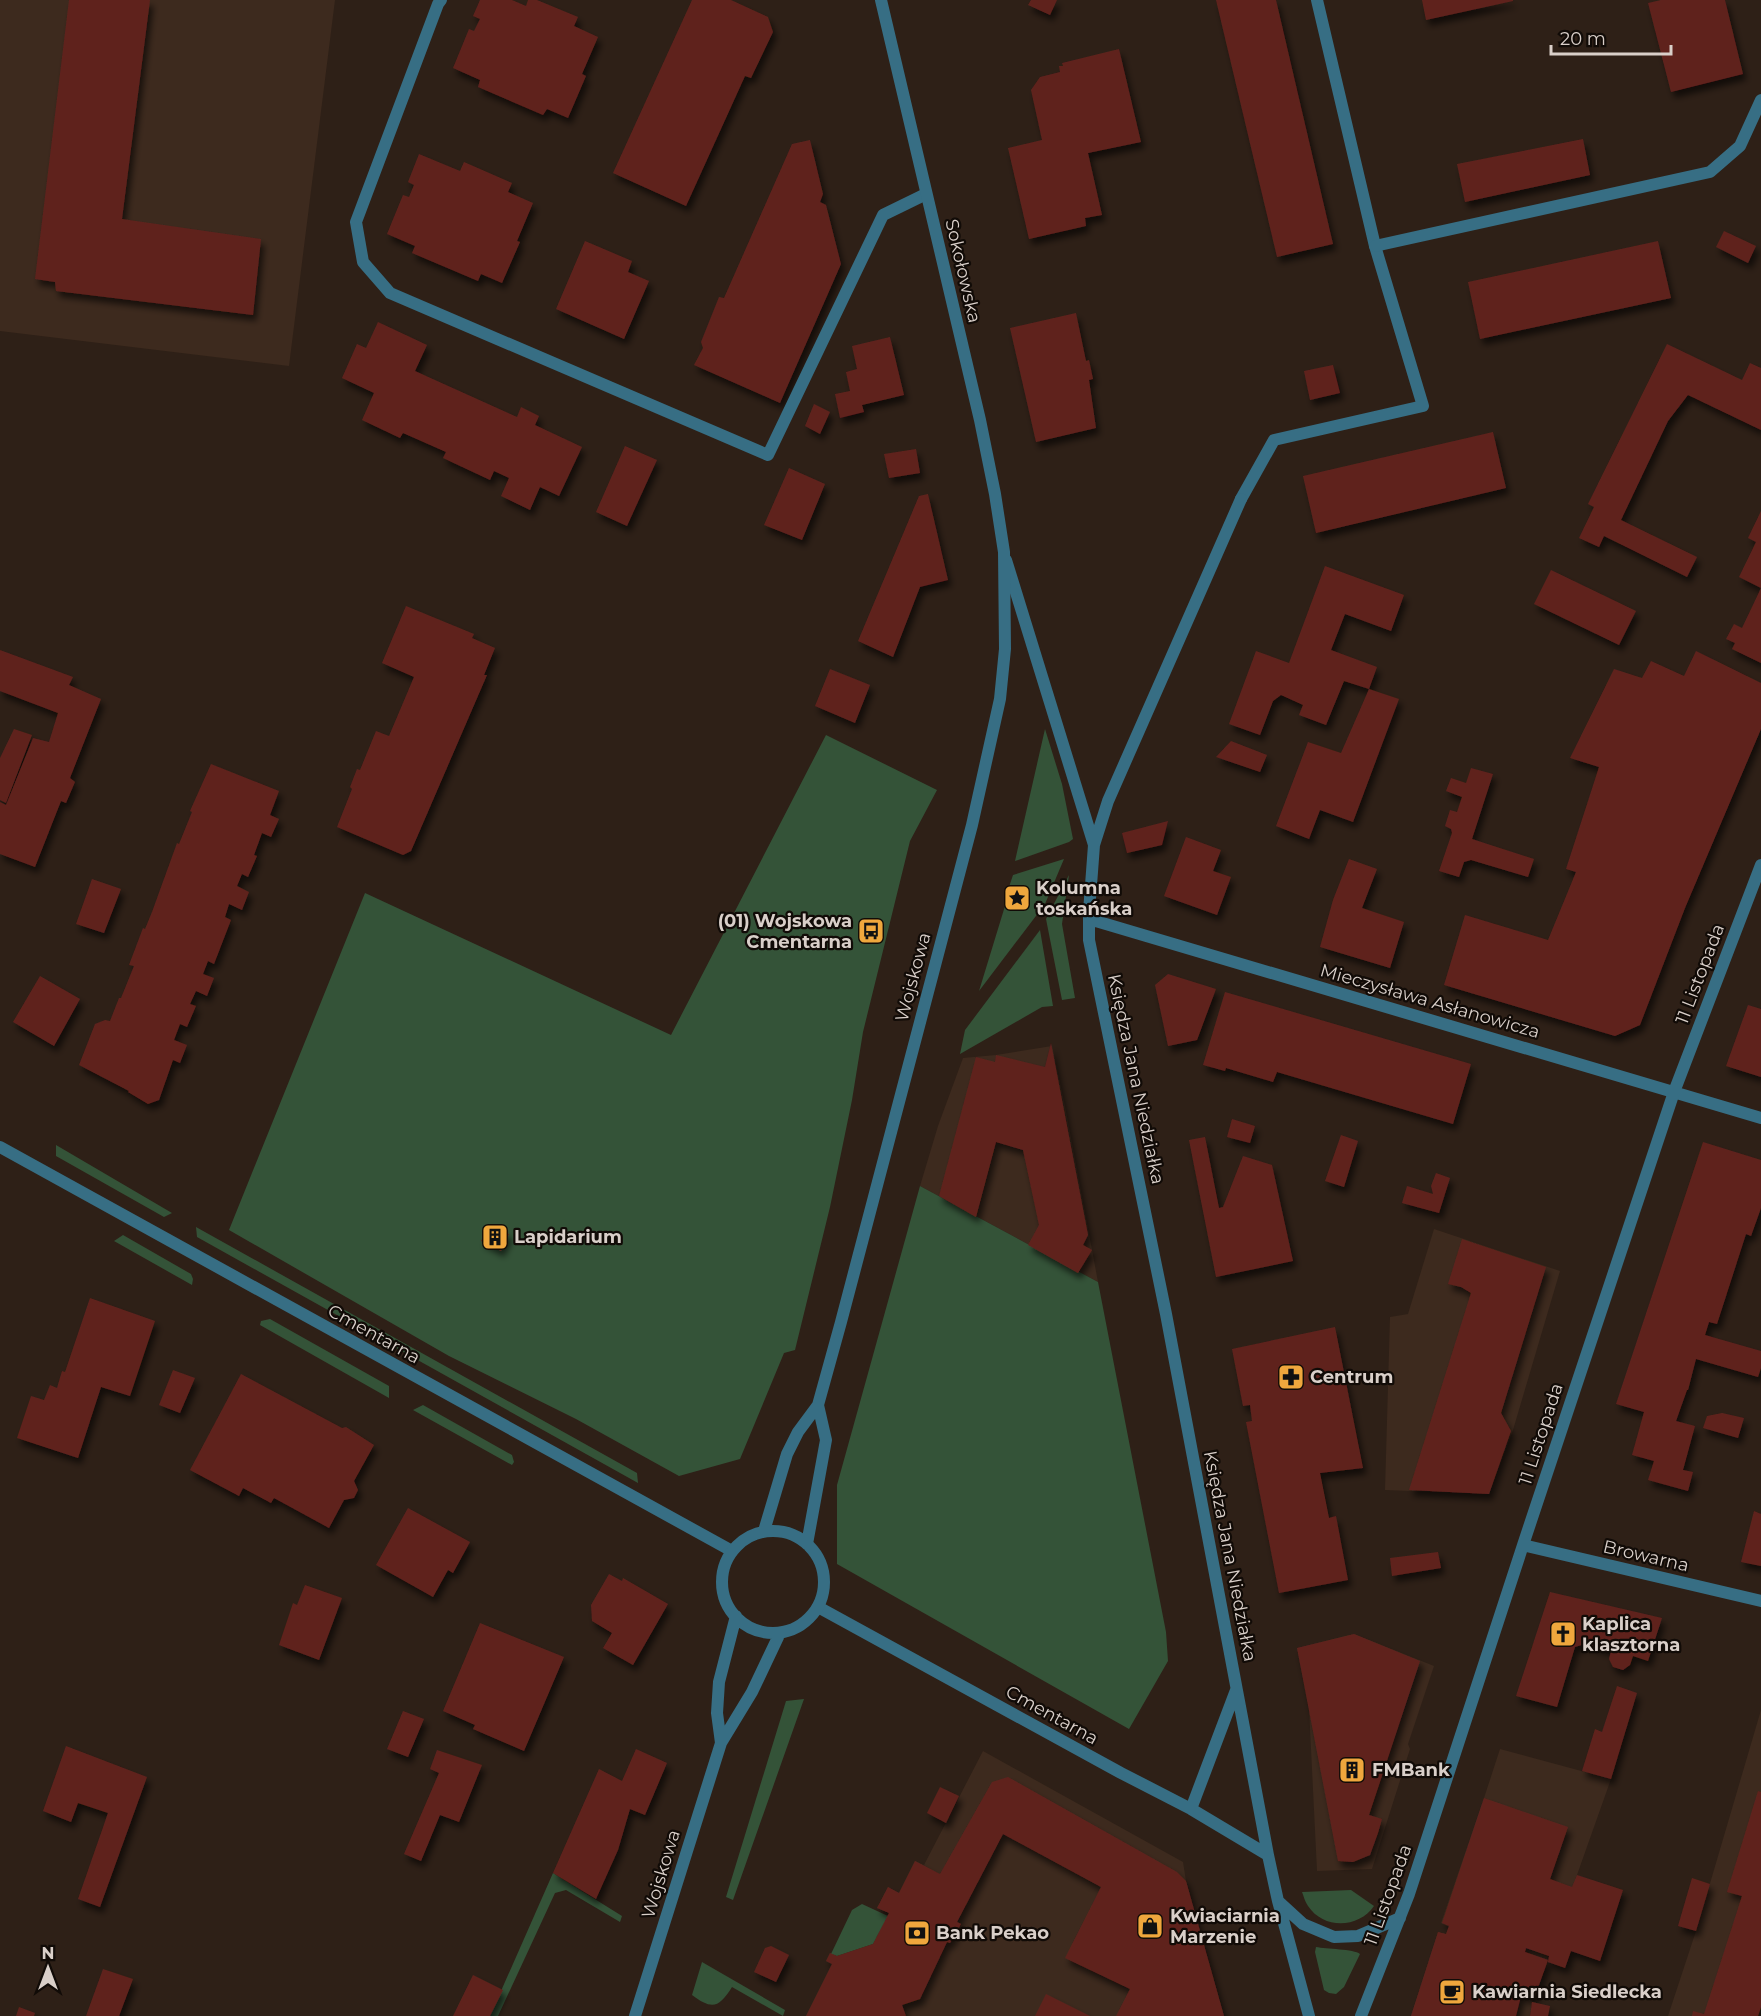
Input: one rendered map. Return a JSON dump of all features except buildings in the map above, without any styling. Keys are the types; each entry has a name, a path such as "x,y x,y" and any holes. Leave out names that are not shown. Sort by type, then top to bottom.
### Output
{"street":[{"path":"441,0 356,222 363,262 390,293 768,455 883,215 926,194"},
{"name":"Sokołowska","path":"881,0 980,420 1004,552"},
{"path":"1317,0 1375,246 1710,172 1740,146 1761,100"},
{"name":"Księdza Jana Niedziałka","path":"1309,2016 1268,1855 1166,1314 1089,940 1089,919 1094,845 1108,801 1241,499 1274,440 1423,406 1375,246"},
{"path":"1004,552 1094,845"},
{"name":"Wojskowa","path":"764,1531 787,1454 798,1432 818,1405 972,825 1000,699 1005,650 1004,552"},
{"name":"11 Listopada","path":"1361,2016 1400,1918 1674,1092 1761,865"},
{"name":"Mieczysława Asłanowicza","path":"1089,919 1761,1118"},
{"name":"Cmentarna","path":"0,1147 732,1551"},
{"name":"Wojskowa","path":"807,1544 826,1440 818,1405"},
{"path":"780,1530 798,1536 813,1549 823,1566 825,1584 818,1607 810,1619 794,1629 780,1633 757,1631 740,1622 728,1608 722,1590 722,1574 732,1551 749,1536 764,1531 780,1530"},
{"name":"Browarna","path":"1522,1545 1761,1601"},
{"name":"Cmentarna","path":"818,1607 1191,1809 1268,1855"},
{"name":"Wojskowa","path":"721,1743 717,1713 719,1682 736,1616"},
{"name":"Wojskowa","path":"635,2016 721,1743 752,1692 780,1633"},
{"name":"Księdza Jana Niedziałka","path":"1191,1809 1237,1689"},
{"path":"1278,1901 1303,1924 1334,1937 1358,1936 1400,1918"}],"shaded area":[{"path":"0,0 335,0 289,366 0,331"},
{"path":"1052,1046 1098,1282 920,1186 938,1126 963,1058"},
{"path":"1434,1229 1560,1271 1513,1430 1489,1494 1385,1490 1390,1317 1408,1314"},
{"path":"1354,1634 1434,1666 1408,1744 1410,1749 1372,1869 1317,1871 1309,1708 1297,1648"},
{"path":"1761,1710 1761,2016 1668,2016 1696,1931"},
{"path":"1500,1749 1611,1779 1532,2002 1530,2016 1411,2016 1438,1932 1446,1934 1449,1927 1441,1923"},
{"path":"983,1751 1183,1862 1186,1881 1224,2016 806,2016 832,1964 826,1961 830,1953 837,1956 873,1944 889,1913 877,1908 888,1887 899,1893 915,1861 924,1865"}],"green space":[{"path":"1045,729 1062,784 1073,839 1015,861"},
{"path":"826,735 937,790 910,841 863,1032 830,1207 795,1350 784,1353 740,1459 679,1476 576,1419 449,1356 229,1230 365,893 671,1035"},
{"path":"1064,859 1045,904 979,991 1005,906 1028,904 1027,887 1009,887 1013,875"},
{"path":"1069,875 1062,924 1075,998 1062,1000 1046,919"},
{"path":"1040,930 1053,1006 1042,1007 960,1054 965,1030"},
{"path":"56,1145 172,1213 164,1217 56,1156"},
{"path":"920,1186 1098,1282 1166,1632 1168,1661 1129,1729 837,1564 837,1485"},
{"path":"196,1227 637,1473 638,1483 197,1237"},
{"path":"123,1235 191,1274 192,1285 114,1241"},
{"path":"270,1319 389,1386 389,1398 260,1325 261,1321"},
{"path":"423,1405 512,1455 514,1462 512,1465 413,1410"},
{"path":"804,1699 733,1900 726,1897 786,1701"},
{"path":"553,1873 622,1916 620,1922 566,1890 555,1893 498,2016 490,2016"},
{"path":"1351,1890 1374,1906 1360,1919 1341,1923 1323,1919 1315,1914 1307,1904 1302,1892"},
{"path":"862,1904 888,1916 873,1944 837,1956 831,1954 852,1910"},
{"path":"1316,1947 1360,1954 1344,1987 1336,1994 1324,1990 1315,1952"},
{"path":"702,1962 785,2010 783,2016 732,1987 715,2005 699,2000 692,1995"}],"place":[{"name":"Kolumna toskańska","path":"1017,898"},
{"name":"(01) Wojskowa Cmentarna","path":"871,931"},
{"name":"Lapidarium","path":"495,1237"},
{"name":"Centrum","path":"1291,1377"},
{"name":"Kaplica klasztorna","path":"1563,1634"},
{"name":"FMBank","path":"1352,1770"},
{"name":"Kwiaciarnia Marzenie","path":"1150,1926"},
{"name":"Bank Pekao","path":"917,1933"},
{"name":"Kawiarnia Siedlecka","path":"1452,1992"}]}
